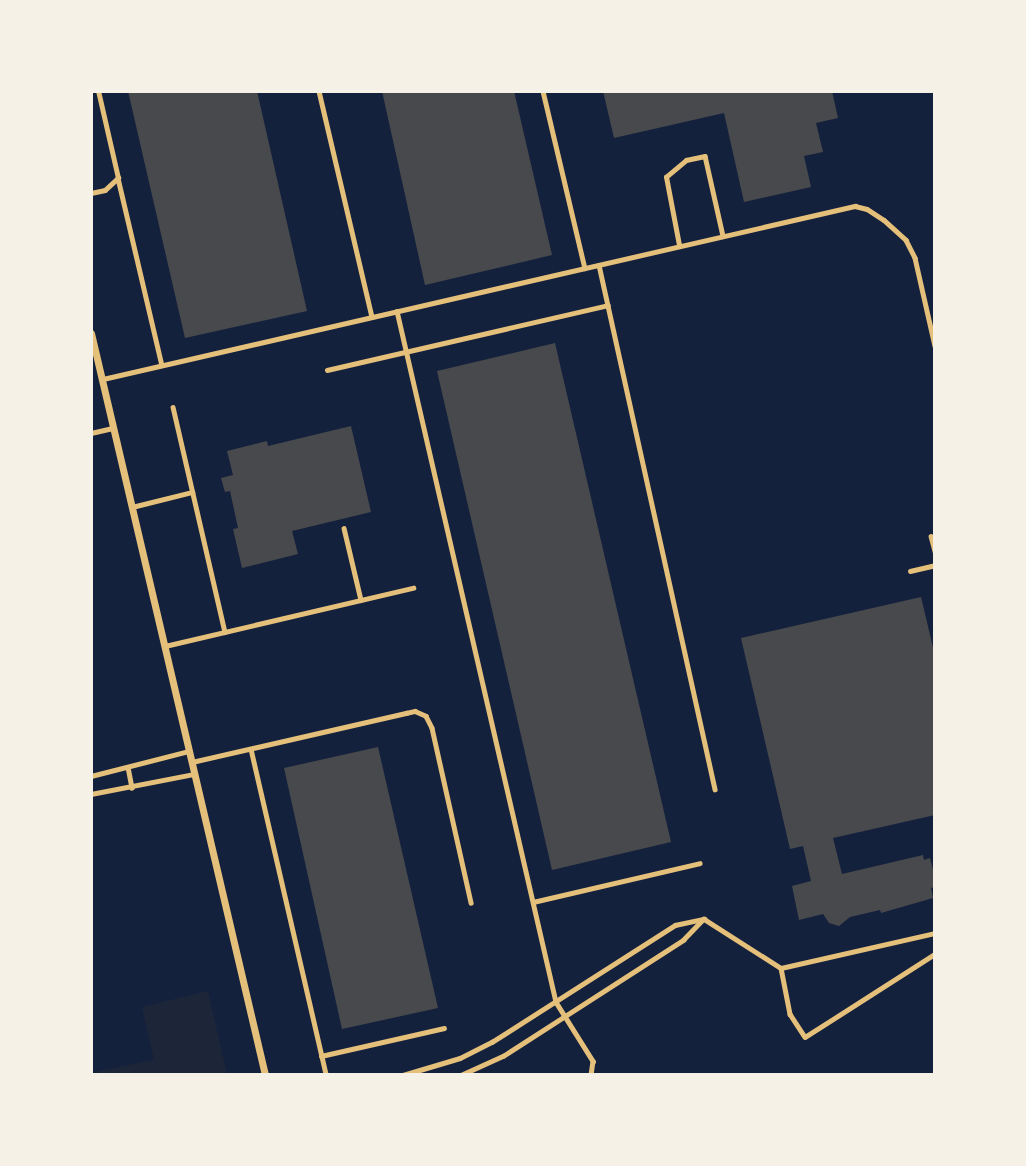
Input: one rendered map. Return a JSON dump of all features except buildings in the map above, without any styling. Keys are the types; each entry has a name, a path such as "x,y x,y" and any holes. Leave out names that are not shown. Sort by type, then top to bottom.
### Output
{"street":[{"path":"91,333 265,1075"}],"lane":[{"path":"98,91 162,365"},
{"path":"319,91 372,317"},
{"path":"543,91 584,268"},
{"path":"679,245 666,177 686,160 705,156 723,236"},
{"path":"91,193 105,190 118,178"},
{"path":"102,379 855,206 867,209 906,240 915,258 935,346"},
{"path":"598,265 715,789"},
{"path":"327,370 608,305"},
{"path":"397,311 556,1002 593,1061 591,1075"},
{"path":"173,407 225,632"},
{"path":"91,433 113,428"},
{"path":"132,507 192,492"},
{"path":"344,528 360,600"},
{"path":"932,536 935,551"},
{"path":"909,571 935,565"},
{"path":"164,646 413,588"},
{"path":"191,762 415,711 426,716 432,728 471,903"},
{"path":"251,749 326,1075"},
{"path":"91,776 189,751"},
{"path":"128,767 132,788"},
{"path":"91,794 194,774"},
{"path":"533,902 700,863"},
{"path":"462,1075 504,1056 684,940 704,919"},
{"path":"403,1075 460,1058 556,1002 676,925 704,919 781,968 935,933"},
{"path":"781,968 790,1014 805,1037 935,954"},
{"path":"321,1056 444,1028"}],"shaded area":[{"path":"208,991 227,1075 99,1075 98,1071 154,1060 142,1007"}]}
